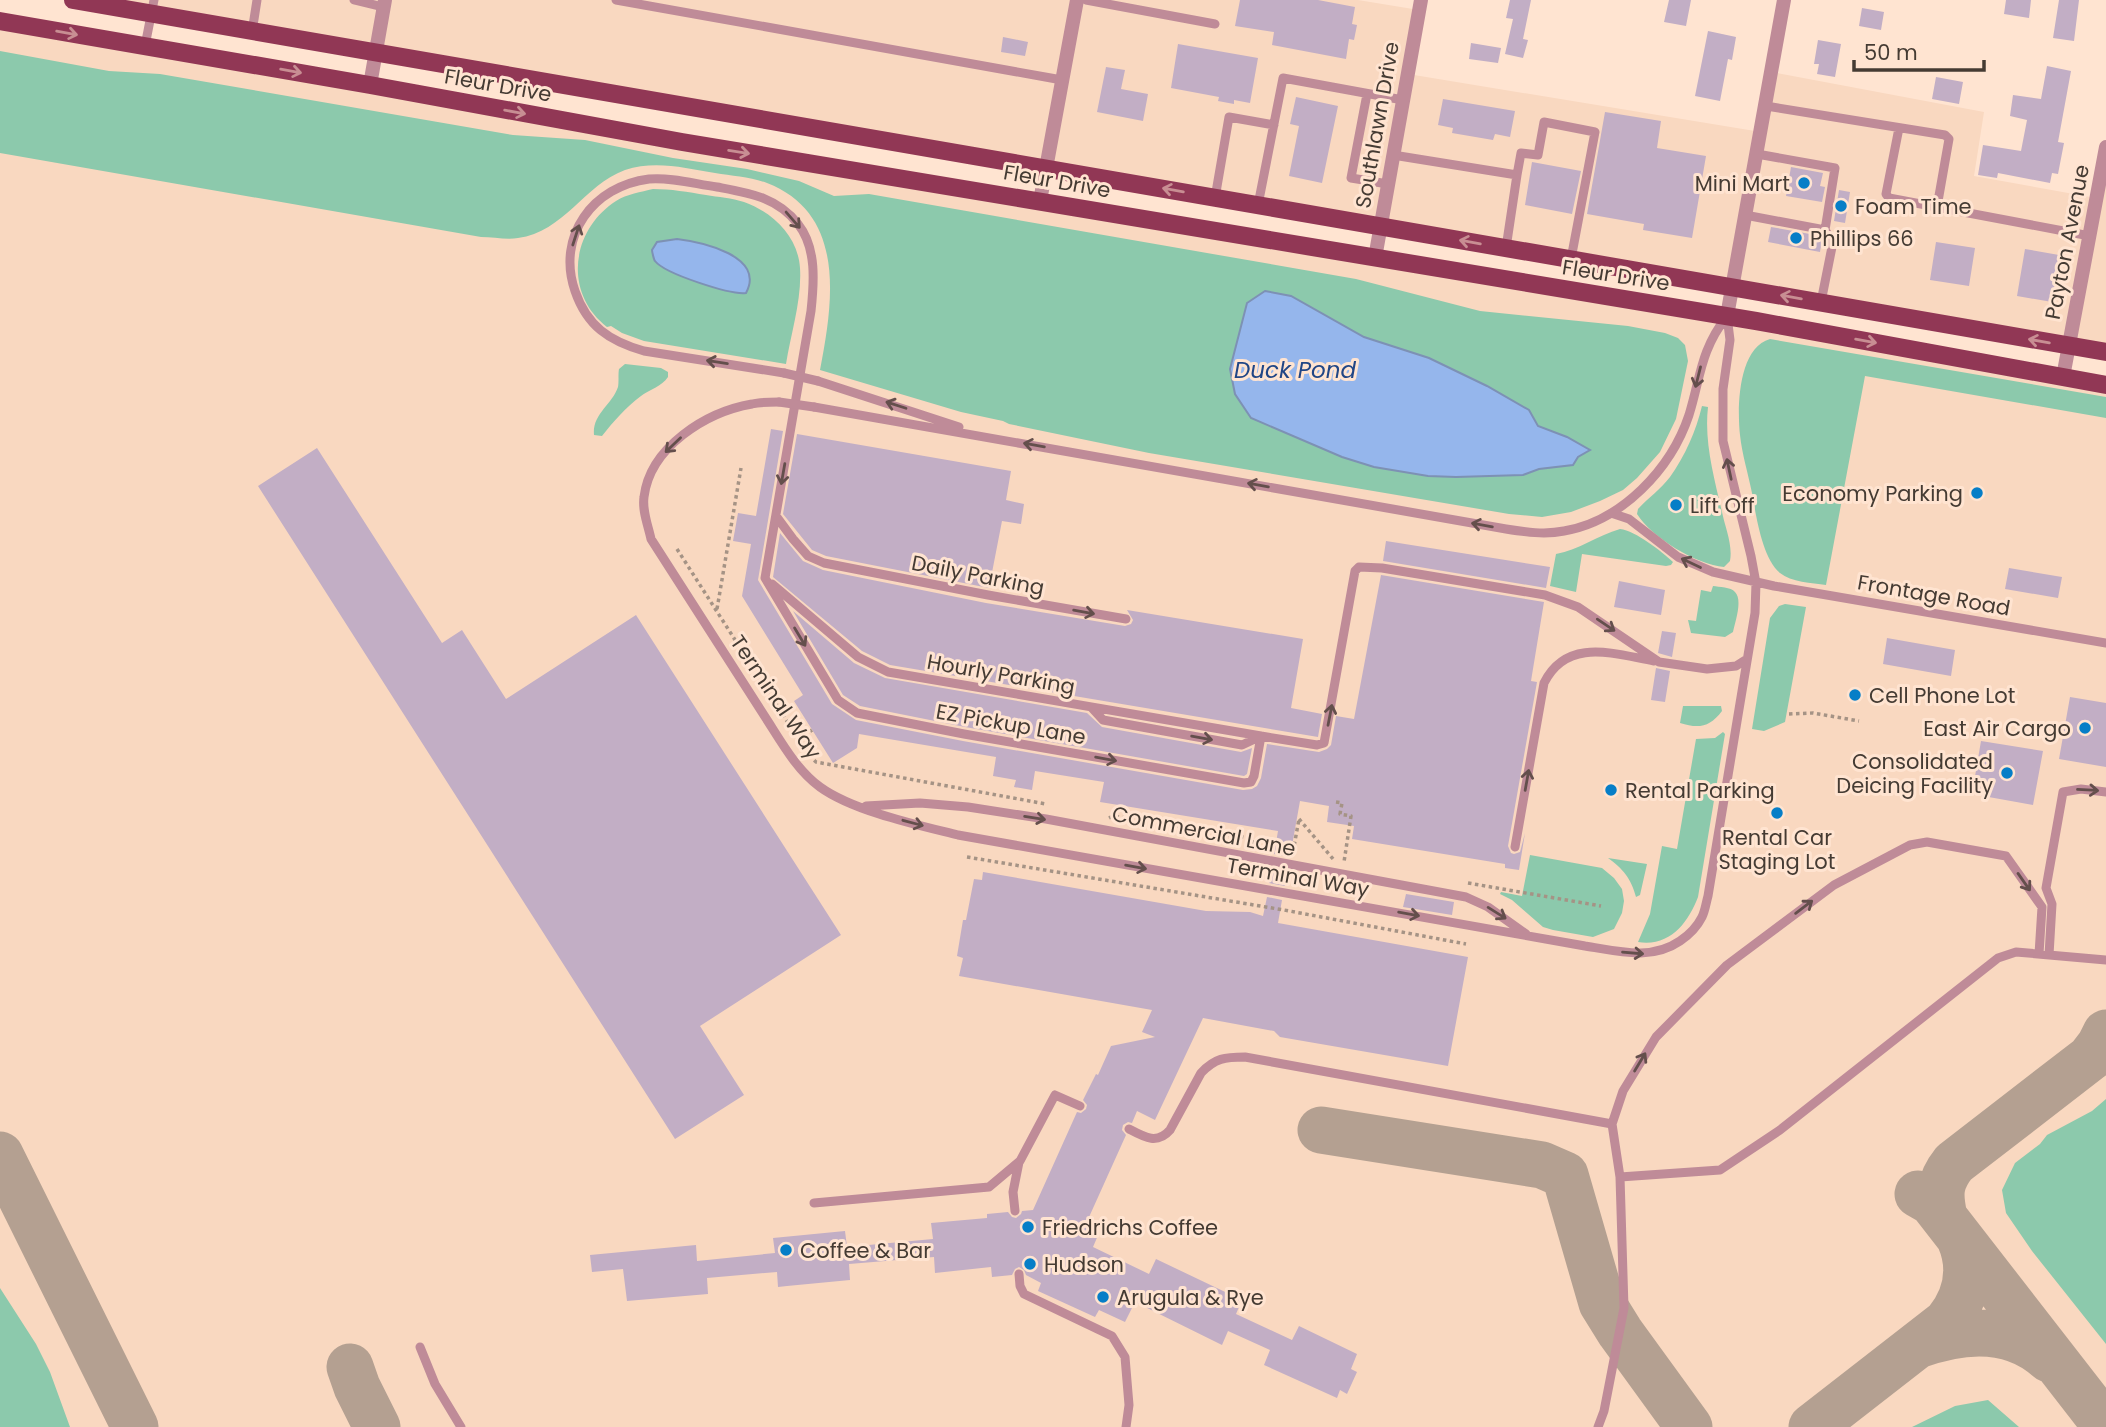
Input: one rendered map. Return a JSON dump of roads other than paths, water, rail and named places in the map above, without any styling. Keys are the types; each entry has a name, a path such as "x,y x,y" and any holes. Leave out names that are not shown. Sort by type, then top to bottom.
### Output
{"main road":[{"name":"Fleur Drive","path":"73,0 152,7 252,32 2106,352"},
{"name":"Fleur Drive","path":"0,21 682,142 1727,316 2106,385"}],"street":[{"path":"1040,201 1077,0"},
{"name":"Southlawn Drive","path":"1376,258 1421,0"},
{"path":"1727,316 1784,0"},
{"path":"370,85 384,4"},
{"name":"Payton Avenue","path":"2063,377 2090,236 2103,184 2106,147"}],"lane":[{"path":"252,32 257,0"},
{"path":"354,0 384,4"},
{"path":"616,0 1062,80"},
{"path":"1086,0 1215,24"},
{"path":"145,46 152,7"},
{"path":"1258,205 1283,78 1403,100"},
{"path":"1367,94 1351,178 1388,184"},
{"path":"1766,106 1947,137 1937,207"},
{"path":"1215,198 1229,117 1274,125"},
{"path":"1506,248 1521,153 1538,155 1544,122 1595,131 1572,259"},
{"path":"1899,128 1887,197 2090,236"},
{"path":"1757,154 1835,168 1825,230 1833,242 1821,302"},
{"path":"1393,155 1517,175"},
{"path":"765,578 776,516 813,294 814,274 809,247 799,225 777,204 751,193 665,179 635,181 617,188 584,214 573,242 571,274 581,304 599,330 612,339 644,351 784,373 818,381 984,436"},
{"path":"1745,215 1825,230"},
{"name":"Terminal Way","path":"1727,316 1730,340 1723,389 1723,441 1752,556 1756,583 1755,613 1708,896 1702,917 1691,934 1663,951 1644,954 1527,935 958,835 842,799 820,787 788,751 652,539 645,517 643,497 656,461 685,433 730,410 752,404 779,402 1527,533 1566,531 1582,527 1611,513 1640,491 1659,470 1677,443 1688,416 1704,355 1713,334 1727,316"},
{"path":"1611,513 1629,519 1665,548 1695,566 1756,583"},
{"name":"Daily Parking","path":"776,516 808,556 824,563 1126,619"},
{"path":"1261,736 1317,745 1324,743 1355,571 1359,567 1382,568 1563,600 1578,607 1659,662"},
{"name":"Hourly Parking","path":"765,578 858,657 888,672 1261,736"},
{"name":"EZ Pickup Lane","path":"765,578 838,701 857,713 1244,783 1251,782 1254,776 1261,736"},
{"name":"Frontage Road","path":"1756,583 2106,643"},
{"path":"1515,847 1544,683 1549,674 1566,658 1583,652 1599,652 1707,670 1736,666 1747,659"},
{"path":"2044,954 2052,904 2046,888 2063,792 2081,789 2106,792"},
{"name":"Commercial Lane","path":"862,807 920,803 968,807 1466,897 1489,907 1527,935"},
{"path":"1598,1427 1608,1393 1625,1308 1620,1177 1612,1124 1623,1091 1656,1037 1727,965 1834,885 1910,845 1927,842 2006,856 2042,907 2044,954"},
{"path":"1620,1177 1720,1170 1780,1130 1998,958 2016,952 2106,960"},
{"path":"1129,1129 1147,1138 1164,1137 1201,1073 1226,1057 1245,1057 1612,1124"},
{"path":"1015,1211 1013,1192 1020,1161 1055,1094 1080,1106"},
{"path":"814,1203 989,1187 1020,1161"},
{"path":"1019,1274 1024,1294 1112,1336 1125,1357 1129,1405 1126,1427"},
{"path":"420,1347 435,1384 461,1427"}],"water":[{"path":"677,239 715,248 740,260 747,269 750,280 746,293 699,283 661,266 655,260 652,250 657,242"},
{"name":"Duck Pond","path":"1265,291 1291,296 1364,337 1429,358 1487,386 1529,410 1538,426 1567,437 1590,450 1578,457 1573,465 1539,469 1523,475 1428,476 1374,467 1342,457 1251,418 1235,394 1230,369 1247,303"}],"place":[{"name":"Mini Mart","path":"1804,183"},
{"name":"Foam Time","path":"1841,206"},
{"name":"Phillips 66","path":"1796,238"},
{"name":"Economy Parking","path":"1977,493"},
{"name":"Lift Off","path":"1676,505"},
{"name":"Cell Phone Lot","path":"1855,695"},
{"name":"East Air Cargo","path":"2085,728"},
{"name":"Consolidated Deicing Facility","path":"2007,773"},
{"name":"Rental Parking","path":"1611,790"},
{"name":"Rental Car Staging Lot","path":"1777,813"},
{"name":"Friedrichs Coffee","path":"1028,1227"},
{"name":"Coffee & Bar","path":"786,1250"},
{"name":"Hudson","path":"1030,1264"},
{"name":"Arugula & Rye","path":"1103,1297"}]}
